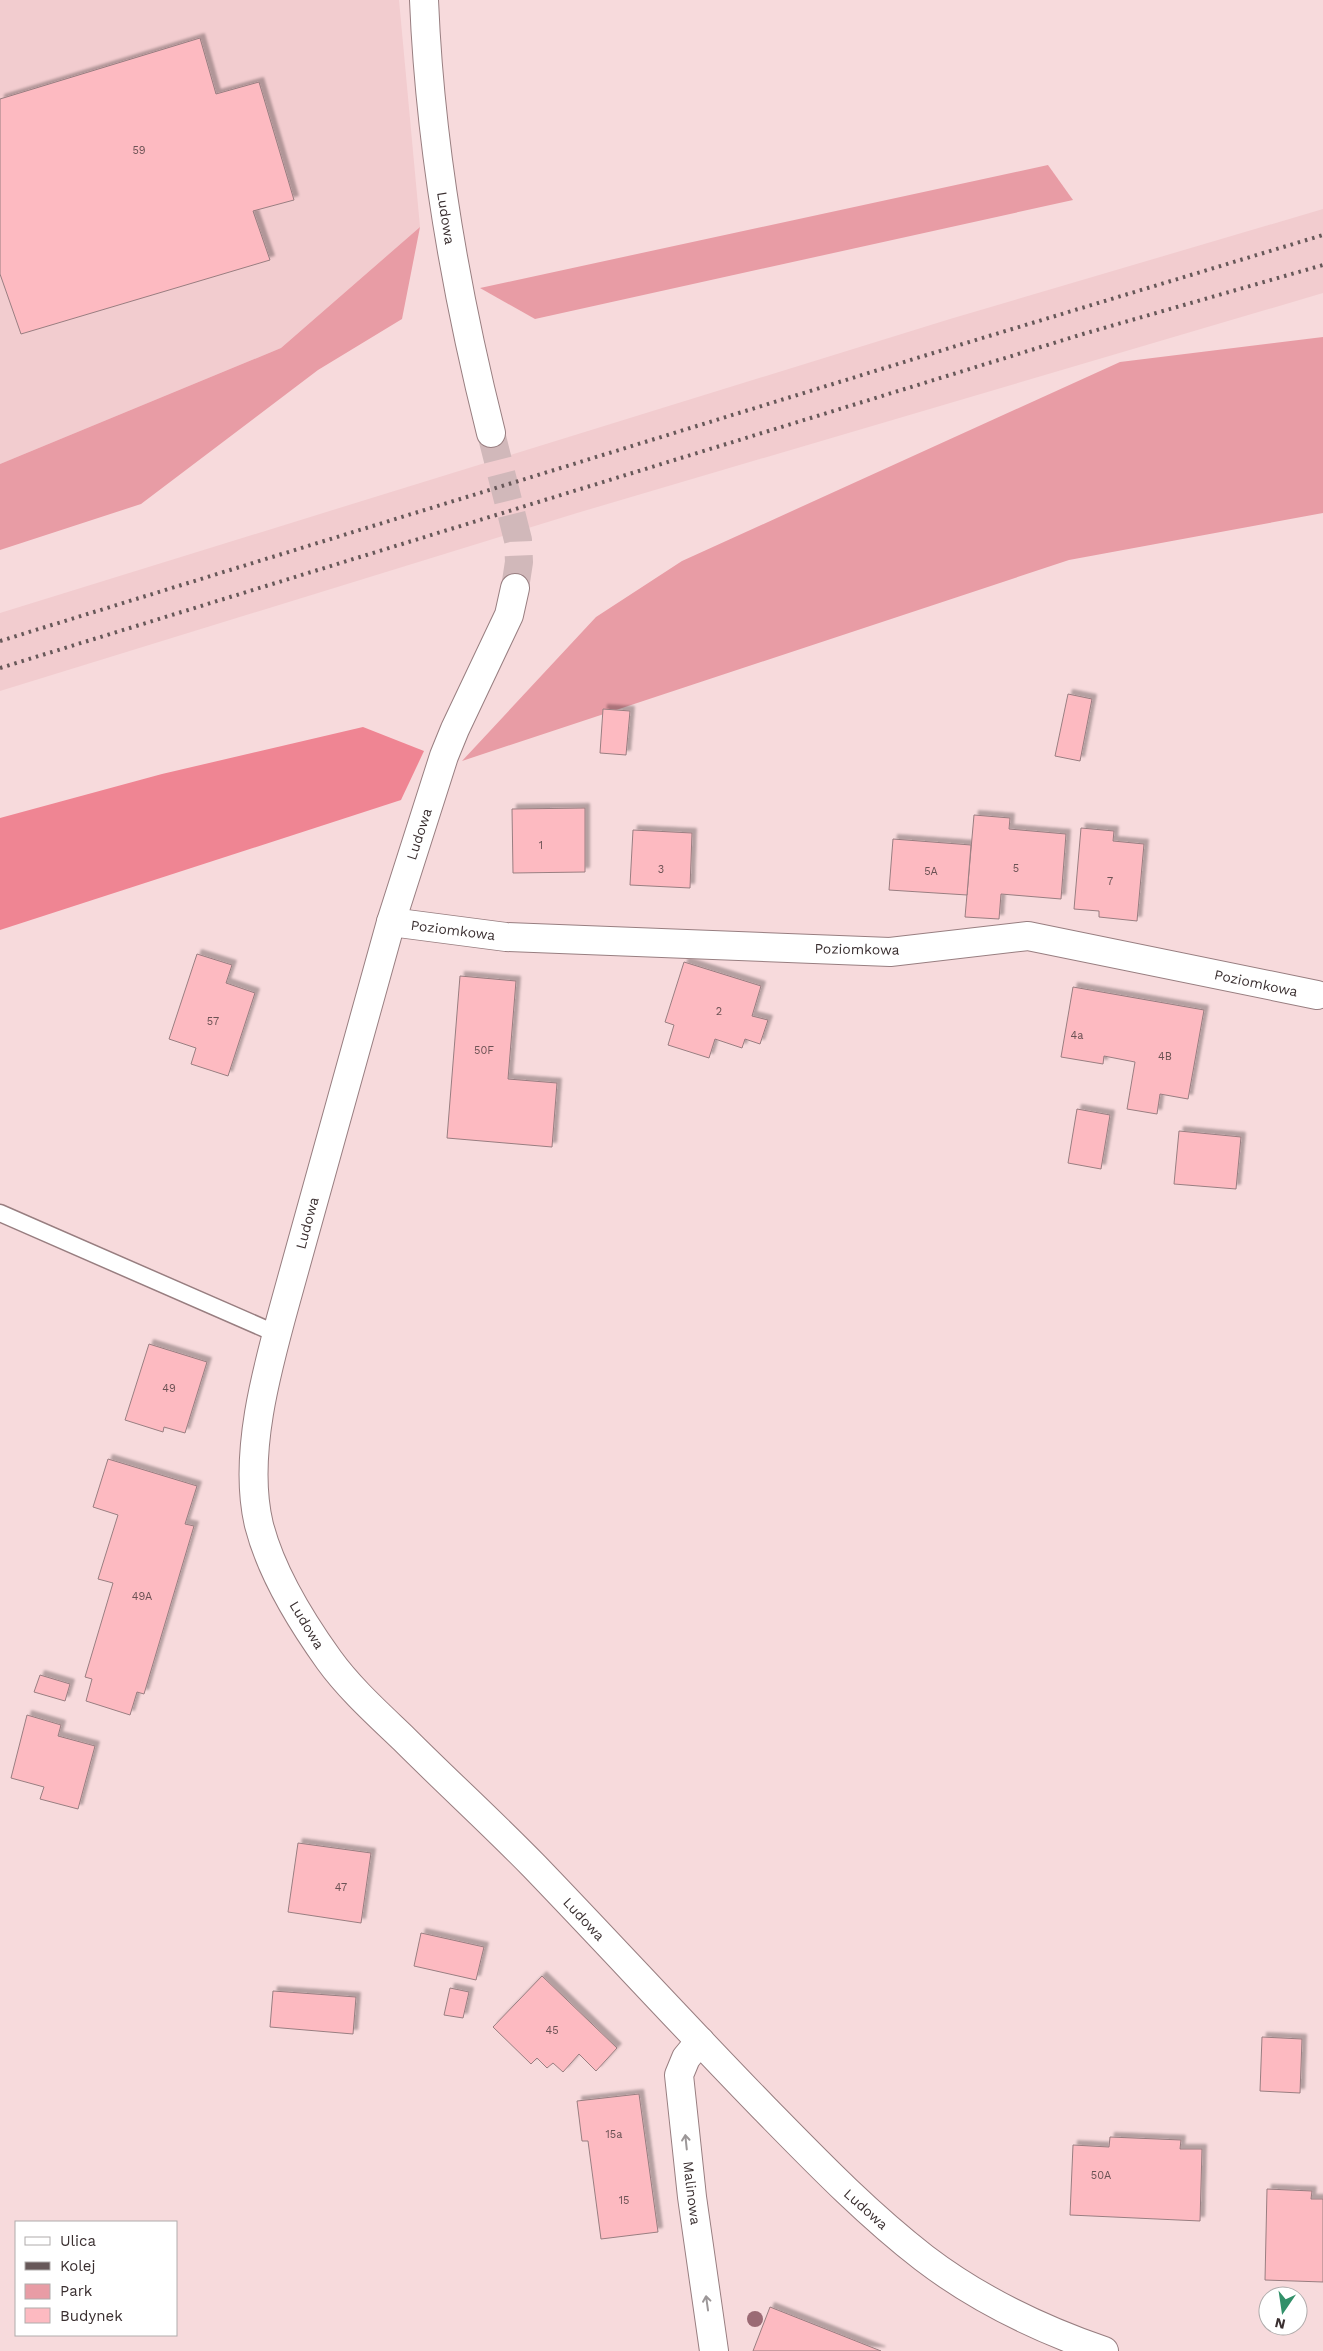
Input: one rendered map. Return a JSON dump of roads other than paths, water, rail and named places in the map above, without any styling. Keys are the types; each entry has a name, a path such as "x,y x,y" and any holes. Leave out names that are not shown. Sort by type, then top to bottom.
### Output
{"street":[{"name":"Ludowa","path":"424,0 425,38 441,192 469,346 490,433"},
{"name":"Ludowa","path":"515,588 509,615 500,637 455,729 444,756 391,922 277,1334 254,1440 252,1484 260,1527 278,1573 300,1616 330,1661 363,1699 532,1864 845,2191 926,2260 1000,2307 1035,2325 1104,2351"},
{"name":"Poziomkowa","path":"391,922 506,937 890,952 1028,936 1318,995"},
{"name":"Malinowa","path":"700,2041 686,2058 679,2075 692,2197 714,2351"}],"lane":[{"path":"0,1214 277,1334"}],"tunnel":[{"path":"491,433 518,540 519,562 515,588"}],"railway":[{"path":"0,641 956,346 1323,235"},
{"path":"0,668 1083,334 1323,265"}]}
